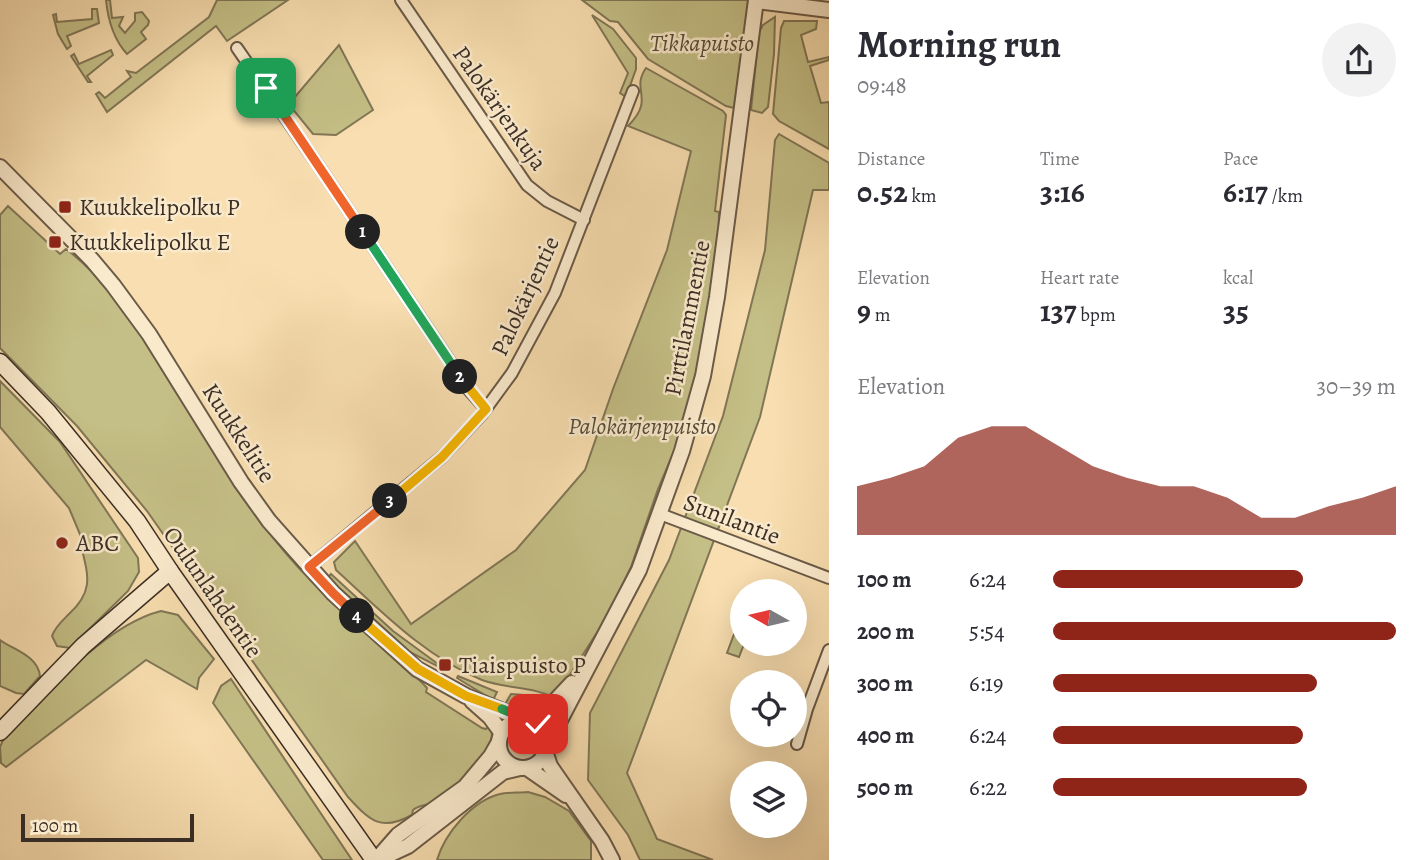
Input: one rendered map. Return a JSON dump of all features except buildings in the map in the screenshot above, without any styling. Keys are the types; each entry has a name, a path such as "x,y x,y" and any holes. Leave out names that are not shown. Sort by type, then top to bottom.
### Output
{"main road":[{"name":"Oulunlahdentie","path":"0,362 47,412 137,521 170,572 375,860"},
{"path":"0,732 83,646 170,572"}],"street":[{"name":"Palokärjenkuja","path":"401,0 527,185 547,201 584,220"},
{"path":"756,1 829,10"},
{"name":"Pirttilammentie","path":"547,749 587,666 639,570 682,451 703,376 719,284 756,1"},
{"path":"237,48 463,382 486,409"},
{"name":"Palokärjentie","path":"309,567 442,457 486,409 526,350 555,293 633,91"},
{"name":"Kuukkelitie","path":"0,167 92,260 120,294 149,334 241,482 269,521 333,593 418,669 466,696 526,720"},
{"name":"Sunilantie","path":"660,514 829,578"},
{"path":"807,709 829,650"},
{"name":"Pirttilammentie","path":"526,720 542,715 556,703 587,666"},
{"name":"Kuukkelitie","path":"466,696 490,717 500,737"},
{"path":"375,860 398,835 465,788 491,756 500,737 513,722 526,720 544,730 550,766 602,841 612,860"},
{"path":"500,737 504,760 510,765 523,768 571,798"},
{"path":"375,860 408,846 503,772 538,765 547,749"}],"green space":[{"path":"106,0 110,0 112,18 123,17 119,26 125,33 135,21 135,13 142,12 149,21 141,32 146,39 127,54 112,29"},
{"path":"217,0 288,0 227,41 216,26 107,112 96,94 99,92 105,98 131,77 127,71 136,73 209,17"},
{"name":"Tikkapuisto","path":"582,0 750,0 734,108 726,106 648,59 618,22 610,21"},
{"path":"92,9 97,9 99,23 67,36 71,46 67,49 58,34 53,15 56,14 57,22 92,19"},
{"path":"592,15 613,29 636,58 636,69 626,97 620,93 628,73"},
{"path":"775,17 768,107 762,113 751,110 759,32 763,25"},
{"path":"784,21 817,21 816,29 801,35 808,62 829,57 829,60 810,66 821,103 829,102 829,149 779,121 773,114 781,28"},
{"path":"339,45 373,110 336,135 313,134 291,107 294,98"},
{"path":"111,50 113,55 87,76 91,82 88,82 71,56 74,54 79,64"},
{"name":"Palokärjenpuisto","path":"646,68 726,115 715,211 719,212 718,255 696,373 680,437 658,489 631,567 607,617 555,698 537,691 482,680 441,659 387,617 336,570 334,562 355,541 411,624 516,550 585,470 667,250 691,151 628,126 640,108 640,83"},
{"path":"779,134 829,163 829,190 813,190 760,417 627,773 657,839 713,860 640,860 628,835 588,780 590,713 669,560 723,416 765,250 775,140"},
{"path":"8,206 60,254 66,249 79,260 113,295 179,392 247,502 299,568 375,642 420,681 427,688 426,692 482,728 486,729 490,724 492,734 483,757 463,780 442,797 415,808 412,815 401,820 384,823 370,818 348,797 147,511 77,426 0,348 0,215"},
{"path":"0,381 60,442 138,558 139,572 128,591 70,648 57,646 52,636 59,624 78,605 86,588 87,572 80,541 82,539 69,508 0,427"},
{"path":"331,574 393,631 438,664 437,666 402,648 332,584 327,578"},
{"path":"161,611 178,615 214,659 199,678 197,689 146,660 6,767 1,763 0,747 3,740 76,665 117,631"},
{"path":"0,640 30,658 38,669 40,676 24,694 0,686"},
{"path":"458,676 497,692 493,700 457,678"},
{"path":"231,679 352,860 323,860 213,703 221,686"},
{"path":"511,694 536,696 551,703 538,709 517,710 504,706"},
{"path":"528,792 545,797 569,811 591,841 591,860 437,860 453,829 479,803 500,794"}],"place":[{"name":"Kuukkelipolku P","path":"65,207"},
{"name":"Kuukkelipolku E","path":"55,242"},
{"name":"ABC","path":"62,543"},
{"name":"Tiaispuisto P","path":"445,665"}],"route":[{"path":"266,88 463,382 486,409 419,478 309,567 333,593 418,669 466,696 538,724"}]}
